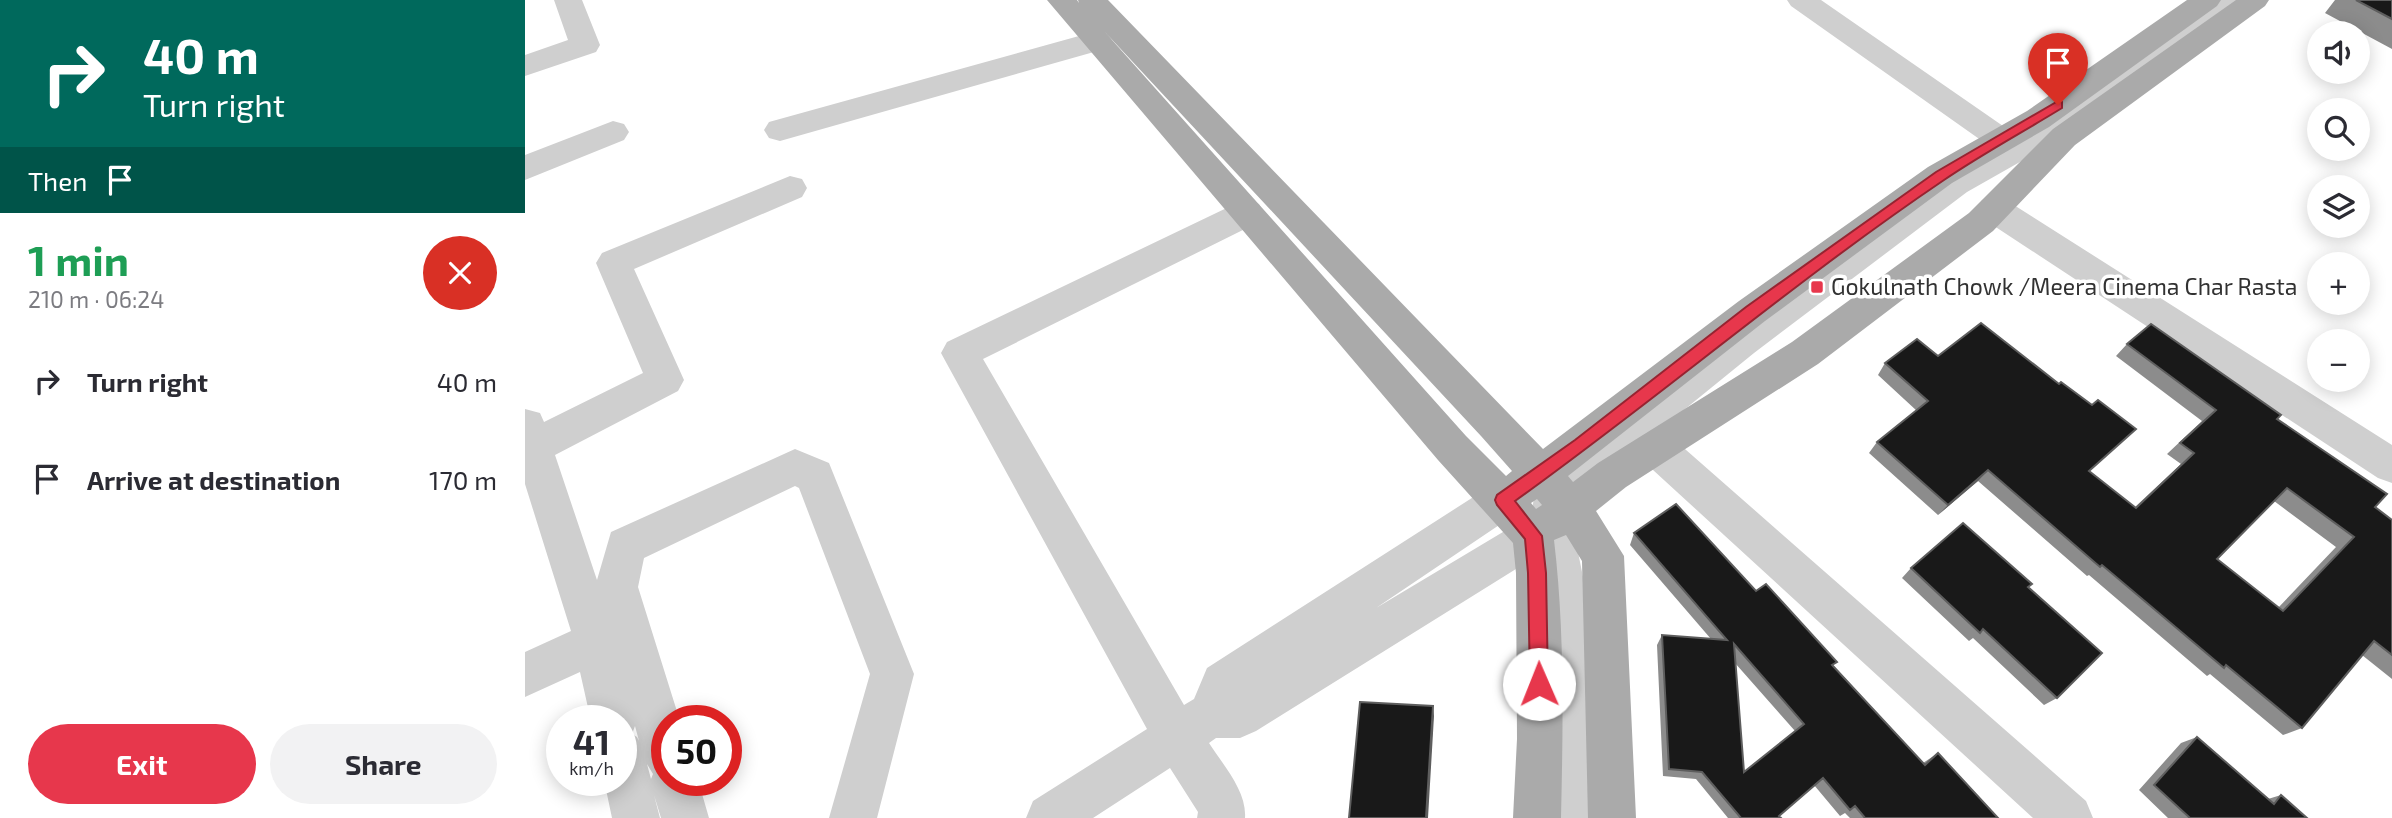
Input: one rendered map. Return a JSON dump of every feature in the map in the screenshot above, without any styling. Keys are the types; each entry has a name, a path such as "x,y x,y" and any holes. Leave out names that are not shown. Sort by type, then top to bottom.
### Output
{"main road":[{"path":"1537,818 1540,739 1537,573 1550,506 1752,311 1940,175 2038,119 2207,0"},
{"path":"1078,9 1247,213 1452,448 1503,500 1550,506 1655,447 1805,353 1981,222 2064,137 2255,0"},
{"path":"1078,9 1550,506 1603,556 1612,818"},
{"path":"1503,500 1550,506"}],"street":[{"path":"525,66 585,45 568,0"},
{"path":"1801,0 1838,12 2003,140"},
{"path":"1049,818 1193,725 1240,715 1550,506 1741,342 1955,183 2062,124 2234,0"},
{"path":"780,130 1078,9"},
{"path":"525,168 613,132"},
{"path":"610,705 596,642 529,435 665,380 614,263 790,188"},
{"path":"1994,209 2392,466"},
{"path":"1221,818 1222,807 1193,725 1147,689 960,353 1247,213"},
{"path":"1655,447 2069,818"},
{"path":"652,705 617,587 626,546 795,467 815,476 892,674 848,816"},
{"path":"1193,725 1223,684 1503,500"},
{"path":"1550,506 1568,612 1565,818"},
{"path":"525,675 596,642"},
{"path":"631,796 636,818"},
{"path":"679,796 685,818"}],"building":[{"path":"2356,0 2392,0 2392,19"},
{"path":"1981,323 2059,384 2061,382 2092,405 2098,400 2136,429 2089,471 2136,508 2194,453 2180,443 2216,410 2127,344 2151,324 2281,415 2277,419 2387,494 2375,507 2392,520 2392,655 2374,641 2302,728 2226,665 2224,668 2102,565 2100,567 1988,470 1948,505 1877,442 1928,401 1885,363 1917,339 1938,356","holes":["2287,488 2354,537 2283,611 2217,559"]},
{"path":"1676,504 1756,591 1766,584 1837,662 1832,665 1925,765 1938,753 1998,818 1865,818 1855,806 1850,810 1823,778 1779,816 1781,818 1741,818 1702,772 1669,769 1662,635 1727,640 1634,533","holes":["1734,644 1804,724 1744,772"]},
{"path":"1963,523 2032,584 2028,587 2102,653 2057,698 1983,629 1980,633 1911,568"},
{"path":"1360,702 1433,706 1426,818 1349,818"},
{"path":"2197,737 2274,804 2281,795 2307,818 2190,818 2154,785"}],"place":[{"name":"Gokulnath Chowk /Meera Cinema Char Rasta","path":"1817,287"}],"route":[{"path":"1539,684 1537,573 1533,536 1503,500 1541,475 1752,311 1940,175 2058,105"}]}
